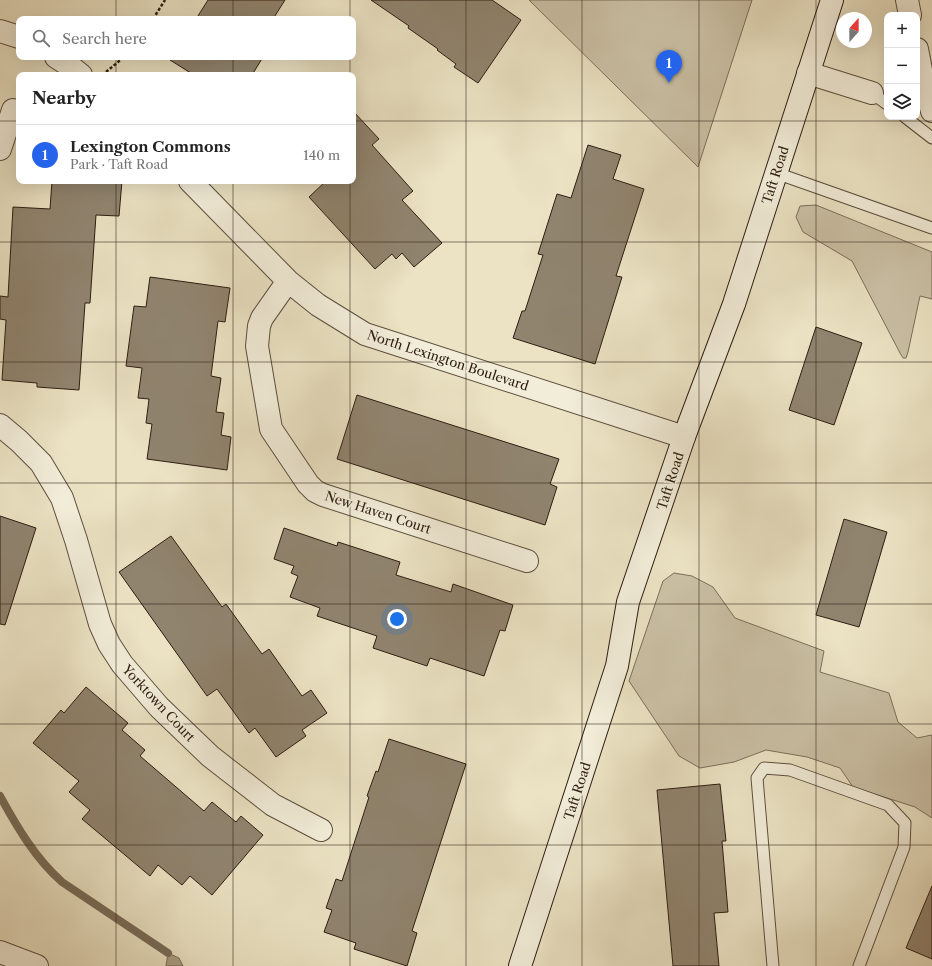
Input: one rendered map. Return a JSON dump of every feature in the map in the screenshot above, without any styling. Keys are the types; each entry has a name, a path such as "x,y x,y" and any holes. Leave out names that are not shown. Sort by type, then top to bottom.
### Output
{"street":[{"name":"Taft Road","path":"520,966 617,666 628,602 684,437 734,304 832,0"},
{"path":"907,0 909,12"},
{"path":"0,31 16,36"},
{"path":"61,60 77,72"},
{"path":"808,74 882,96"},
{"path":"920,77 932,111"},
{"path":"0,149 13,110"},
{"name":"North Lexington Boulevard","path":"193,184 288,281 318,305 365,334 684,437"},
{"name":"New Haven Court","path":"288,281 262,318 259,326 257,346 270,429 308,484 315,491 323,495 527,561"},
{"name":"Yorktown Court","path":"0,425 20,441 41,463 62,498 76,540 100,624 109,644 122,664 159,707 210,756 273,805 321,830"},
{"path":"0,952 37,966"}],"lane":[{"path":"909,120 932,138"},
{"path":"776,173 932,228"},
{"path":"773,966 757,778 764,768 790,770 888,805 905,823 904,847 859,966"}],"path":[{"path":"155,16 165,0"},
{"path":"106,72 120,60"}],"shaded area":[{"path":"529,0 752,0 698,167"},
{"path":"816,205 932,252 932,299 920,296 906,358 903,358 900,353 852,261 803,232 796,217 800,206"},
{"path":"674,573 692,576 713,587 735,618 824,651 820,672 889,693 898,722 917,738 932,735 932,818 915,807 853,787 840,768 807,757 766,750 734,762 700,768 679,756 629,681 663,581"},
{"path":"168,953 179,958 183,966 166,966"}],"building":[{"path":"208,0 285,0 275,16 198,16"},
{"path":"371,0 492,0 521,20 478,83 454,67 456,64 408,28 409,26"},
{"path":"170,60 261,60 254,72 189,72"},
{"path":"356,114 379,139 372,145 413,191 402,200 442,243 414,267 402,253 396,259 392,254 375,269 309,197 323,184 356,184"},
{"path":"588,145 621,155 613,179 644,189 616,276 622,277 595,364 513,338 522,311 525,311 543,255 538,254 557,194 571,198"},
{"path":"52,184 122,184 119,216 96,215 90,303 85,303 79,390 37,387 37,383 2,380 6,320 0,319 0,296 8,297 13,207 50,209"},
{"path":"150,277 230,288 225,322 218,321 211,376 221,378 216,412 224,413 221,435 231,437 227,470 147,459 152,424 146,423 149,399 138,398 142,368 126,366 134,306 146,307"},
{"path":"816,327 862,343 834,425 789,410"},
{"path":"357,395 559,459 550,484 557,487 545,525 337,459"},
{"path":"0,516 36,528 5,625 0,624"},
{"path":"844,519 887,532 859,627 816,615"},
{"path":"284,528 337,546 338,542 400,562 396,575 451,592 453,584 513,605 505,631 500,630 484,676 430,658 427,666 373,648 377,636 317,616 320,608 290,597 298,576 291,573 294,566 274,559"},
{"path":"171,536 222,607 226,604 262,654 269,649 302,696 311,690 327,713 302,730 306,736 276,757 255,728 249,733 217,689 207,696 119,572"},
{"path":"86,687 128,723 122,730 145,750 140,756 204,811 212,802 236,822 241,816 263,835 212,895 190,876 182,885 158,865 150,876 82,819 90,810 69,792 79,781 33,743 61,710 64,713"},
{"path":"389,739 466,764 412,931 417,933 407,966 354,949 356,943 324,932 332,910 326,908 336,879 342,881 369,797 367,796 376,771 378,772"},
{"path":"720,784 726,841 722,841 728,912 714,913 719,966 673,966 657,790"},
{"path":"932,886 932,959 906,948"}],"waterway":[{"path":"0,796 20,831 52,873 62,882 168,953"}],"place":[{"name":"Lexington Commons","path":"669,83"}]}
